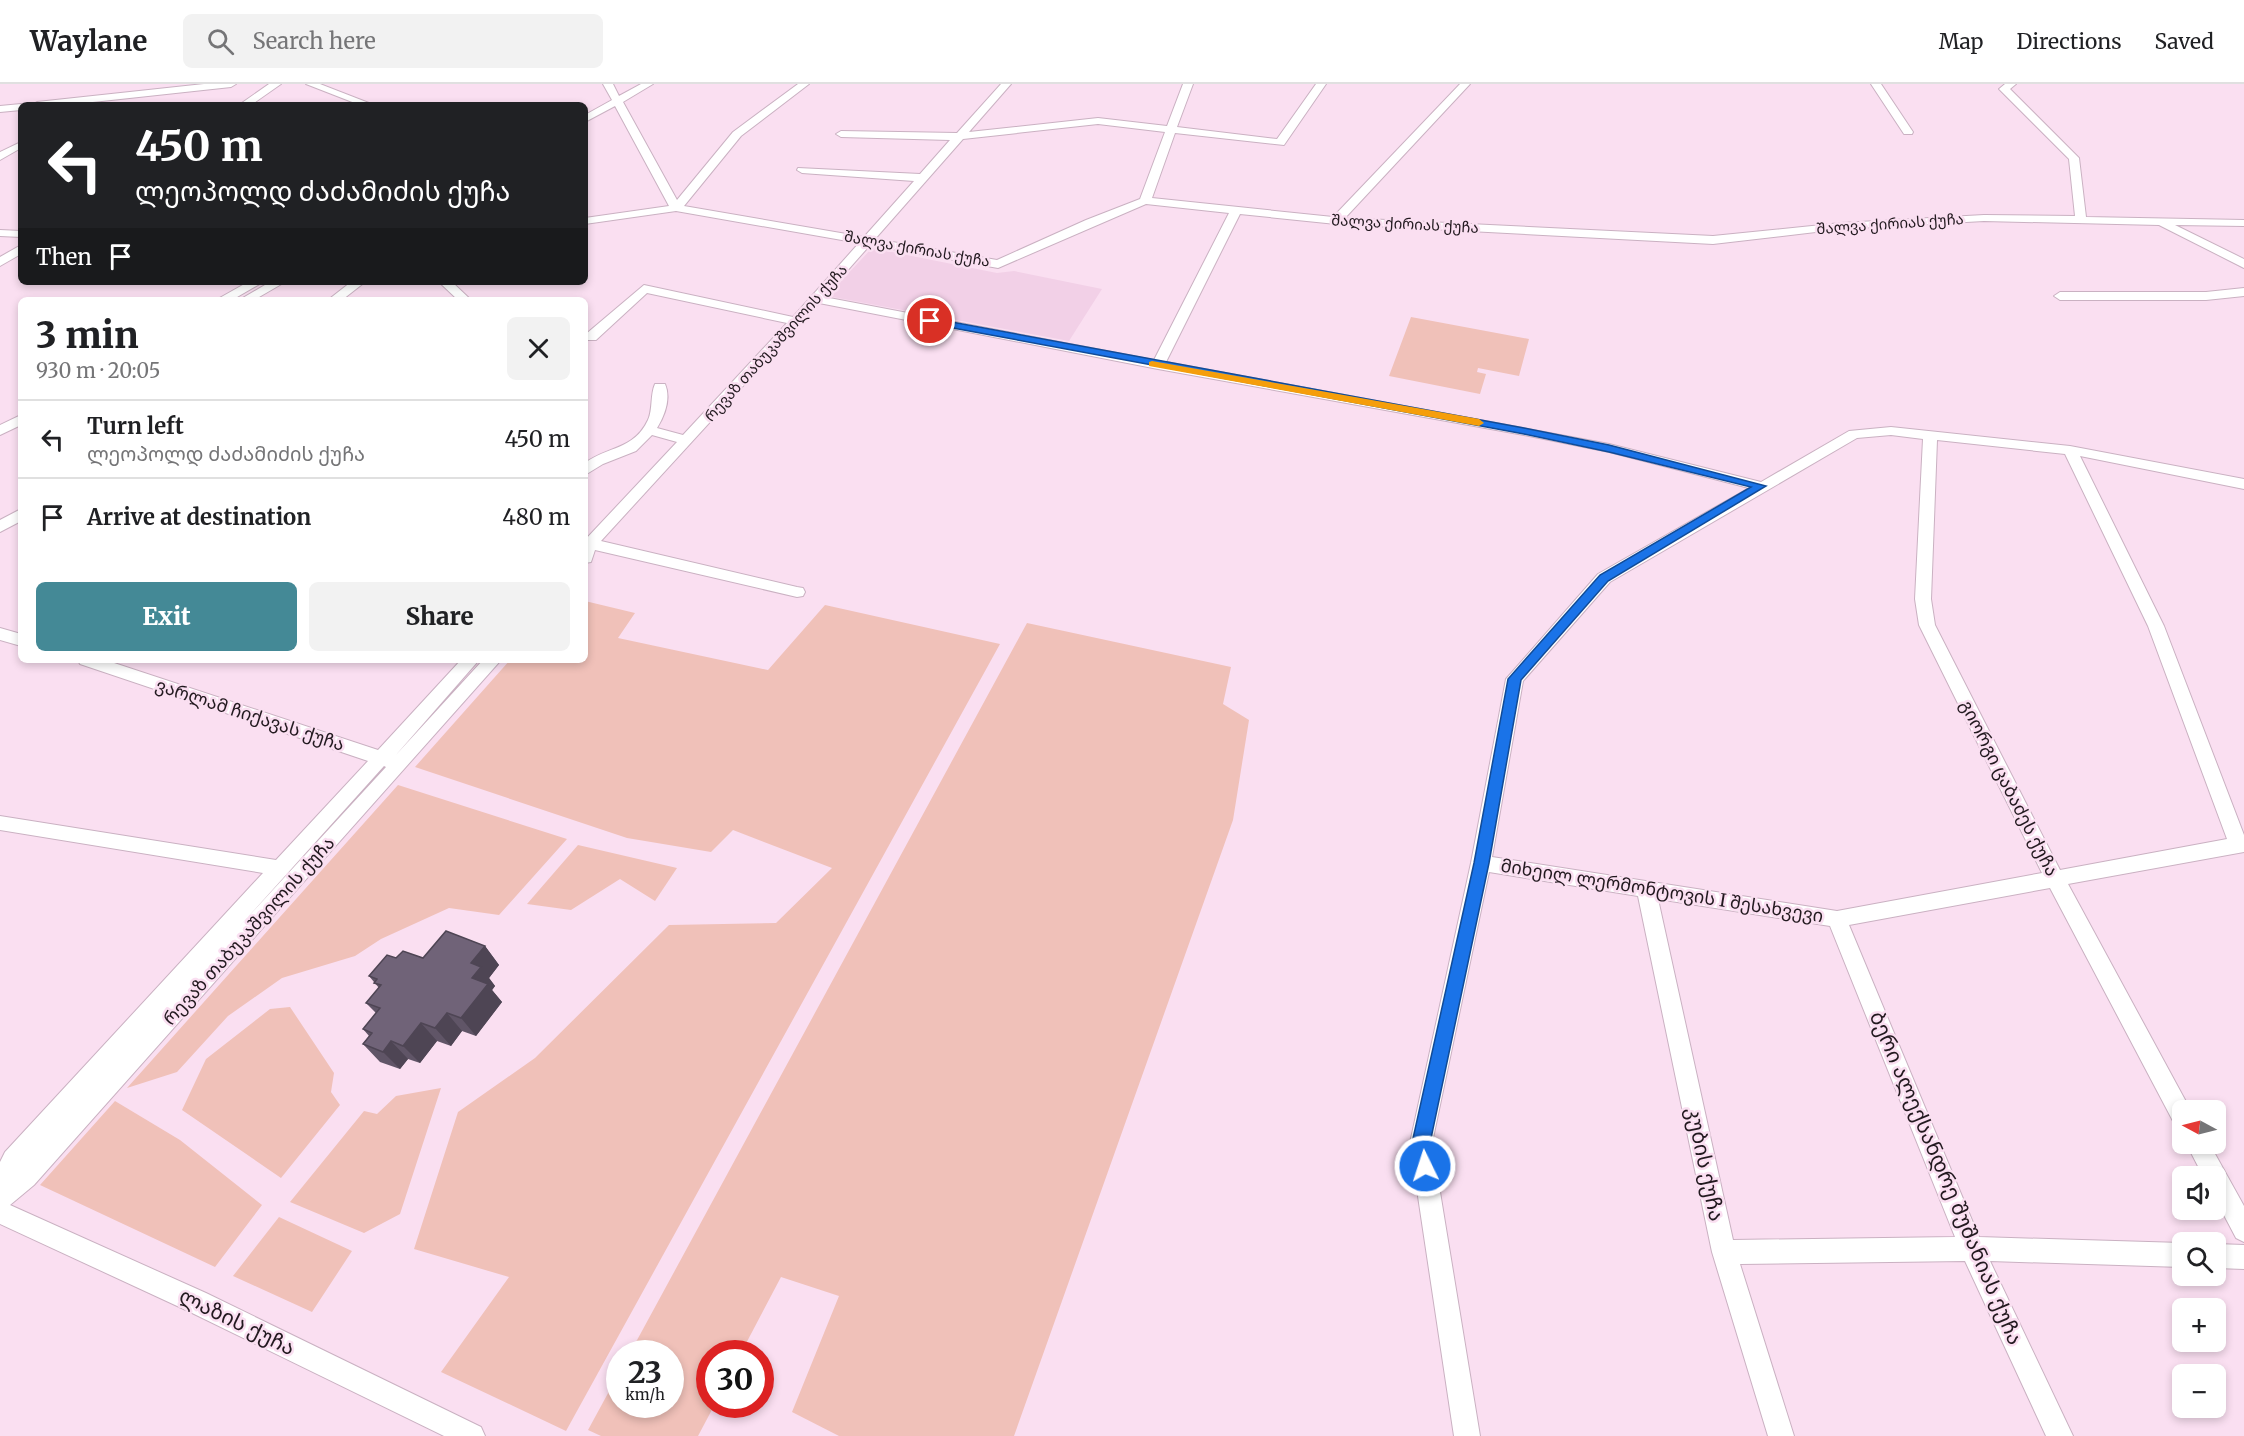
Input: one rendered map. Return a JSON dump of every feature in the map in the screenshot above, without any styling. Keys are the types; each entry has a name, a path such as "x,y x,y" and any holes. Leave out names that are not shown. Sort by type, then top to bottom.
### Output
{"street":[{"path":"65,102 231,84"},
{"path":"249,102 276,84"},
{"path":"311,84 361,102"},
{"path":"608,84 676,208 737,134 804,84"},
{"path":"588,117 648,84"},
{"name":"რევაზ თაბუკაშვილის ქუჩა","path":"588,548 869,240 1006,84"},
{"path":"1145,201 1188,84"},
{"path":"841,134 960,137 1098,121 1280,143 1321,84"},
{"path":"1336,221 1465,84"},
{"path":"1876,84 1908,132"},
{"path":"2011,84 2004,89 2074,158 2081,219"},
{"path":"588,110 616,101"},
{"path":"0,109 18,107"},
{"path":"0,157 18,145"},
{"path":"802,170 924,178"},
{"name":"შალვა ქირიას ქუჩა","path":"588,221 676,208 998,264 1090,222 1145,201 1336,221 1713,240 1841,226 1984,218 2244,223"},
{"path":"1158,365 1236,210"},
{"path":"2160,222 2244,264"},
{"path":"0,233 18,234"},
{"path":"0,262 18,251"},
{"path":"228,297 251,285"},
{"path":"251,297 273,285"},
{"path":"338,297 355,285"},
{"path":"448,285 462,297"},
{"path":"591,337 644,289 796,321"},
{"path":"2060,296 2194,296 2244,292"},
{"path":"816,298 1158,365 1524,431 1609,448 1760,486"},
{"path":"588,468 597,458 630,448 648,430 660,414 660,387"},
{"path":"0,418 18,408"},
{"path":"0,430 18,421"},
{"path":"648,430 687,440"},
{"path":"1467,1436 1421,1143 1481,863 1515,679 1604,578 1760,486 1854,434 1892,431 1930,437 2070,450 2244,484"},
{"name":"გიორგი ცაბაძეს ქუჩა","path":"1930,437 1923,599 1927,625 2055,879 2173,1100"},
{"path":"2070,450 2156,626 2241,844"},
{"path":"0,527 18,516"},
{"path":"588,549 797,592"},
{"path":"0,633 18,639"},
{"name":"ვარლამ ჩიქავას ქუჩა","path":"95,663 390,761"},
{"name":"რევაზ თაბუკაშვილის ქუჩა","path":"0,1198 26,1177 390,761 469,663"},
{"name":"რევაზ თაბუკაშვილის ქუჩა","path":"0,1186 13,1160 279,868 490,663"},
{"path":"0,823 279,868"},
{"name":"მიხეილ ლერმონტოვის I შესახვევი","path":"1481,863 1837,919 2241,844"},
{"name":"კუბის ქუჩა","path":"1646,888 1724,1252 1781,1436"},
{"name":"ბერი ალექსანდრე შუშანიას ქუჩა","path":"1837,919 1972,1250 2060,1436"},
{"path":"2226,1197 2244,1230"},
{"name":"ლაზის ქუჩა","path":"0,1212 197,1302 472,1436"},
{"path":"1724,1252 1972,1250 2172,1255"},
{"path":"2226,1256 2244,1257"}],"shaded area":[{"path":"872,248 997,273 1014,271 1102,289 1069,341 827,296"},
{"path":"1411,317 1529,339 1519,376 1478,368 1477,372 1486,374 1480,394 1389,376"},
{"path":"588,602 635,613 618,638 768,670 825,605 1000,644 616,1340 606,1340 606,1358 566,1431 441,1372 509,1277 414,1249 458,1112 535,1058 669,925 776,923 832,868 733,830 711,852 627,838 415,767 507,663 588,663"},
{"path":"1027,623 1231,667 1223,704 1249,720 1233,820 1014,1436 839,1436 792,1412 839,1296 781,1277 748,1340 696,1340 696,1418 708,1418 698,1436 601,1436 588,1430 606,1397 606,1418 684,1418 684,1340 637,1340"},
{"path":"398,785 567,839 499,915 449,908 381,939 355,956 282,978 228,1016 177,1072 127,1088"},
{"path":"578,845 677,868 655,901 620,879 571,910 527,904"},
{"path":"290,1007 334,1073 331,1092 340,1105 281,1178 182,1110 206,1059 270,1009"},
{"path":"441,1088 400,1214 364,1233 290,1202 364,1111 377,1114 396,1096"},
{"path":"115,1101 180,1140 262,1205 215,1267 40,1185"},
{"path":"279,1217 352,1251 312,1312 233,1276"}],"building":[{"path":"446,931 485,946 471,963 481,967 472,978 488,984 461,1018 447,1013 435,1028 421,1023 403,1046 391,1041 383,1052 363,1044 372,1033 363,1029 380,1008 366,1003 381,985 374,983 377,979 369,976 387,955 396,958 403,951 423,958"}],"slow traffic":[{"path":"1152,364 1303,389 1479,423"}],"route":[{"path":"930,321 1524,431 1609,448 1760,486 1604,578 1515,679 1481,863 1421,1143 1425,1166"}]}
